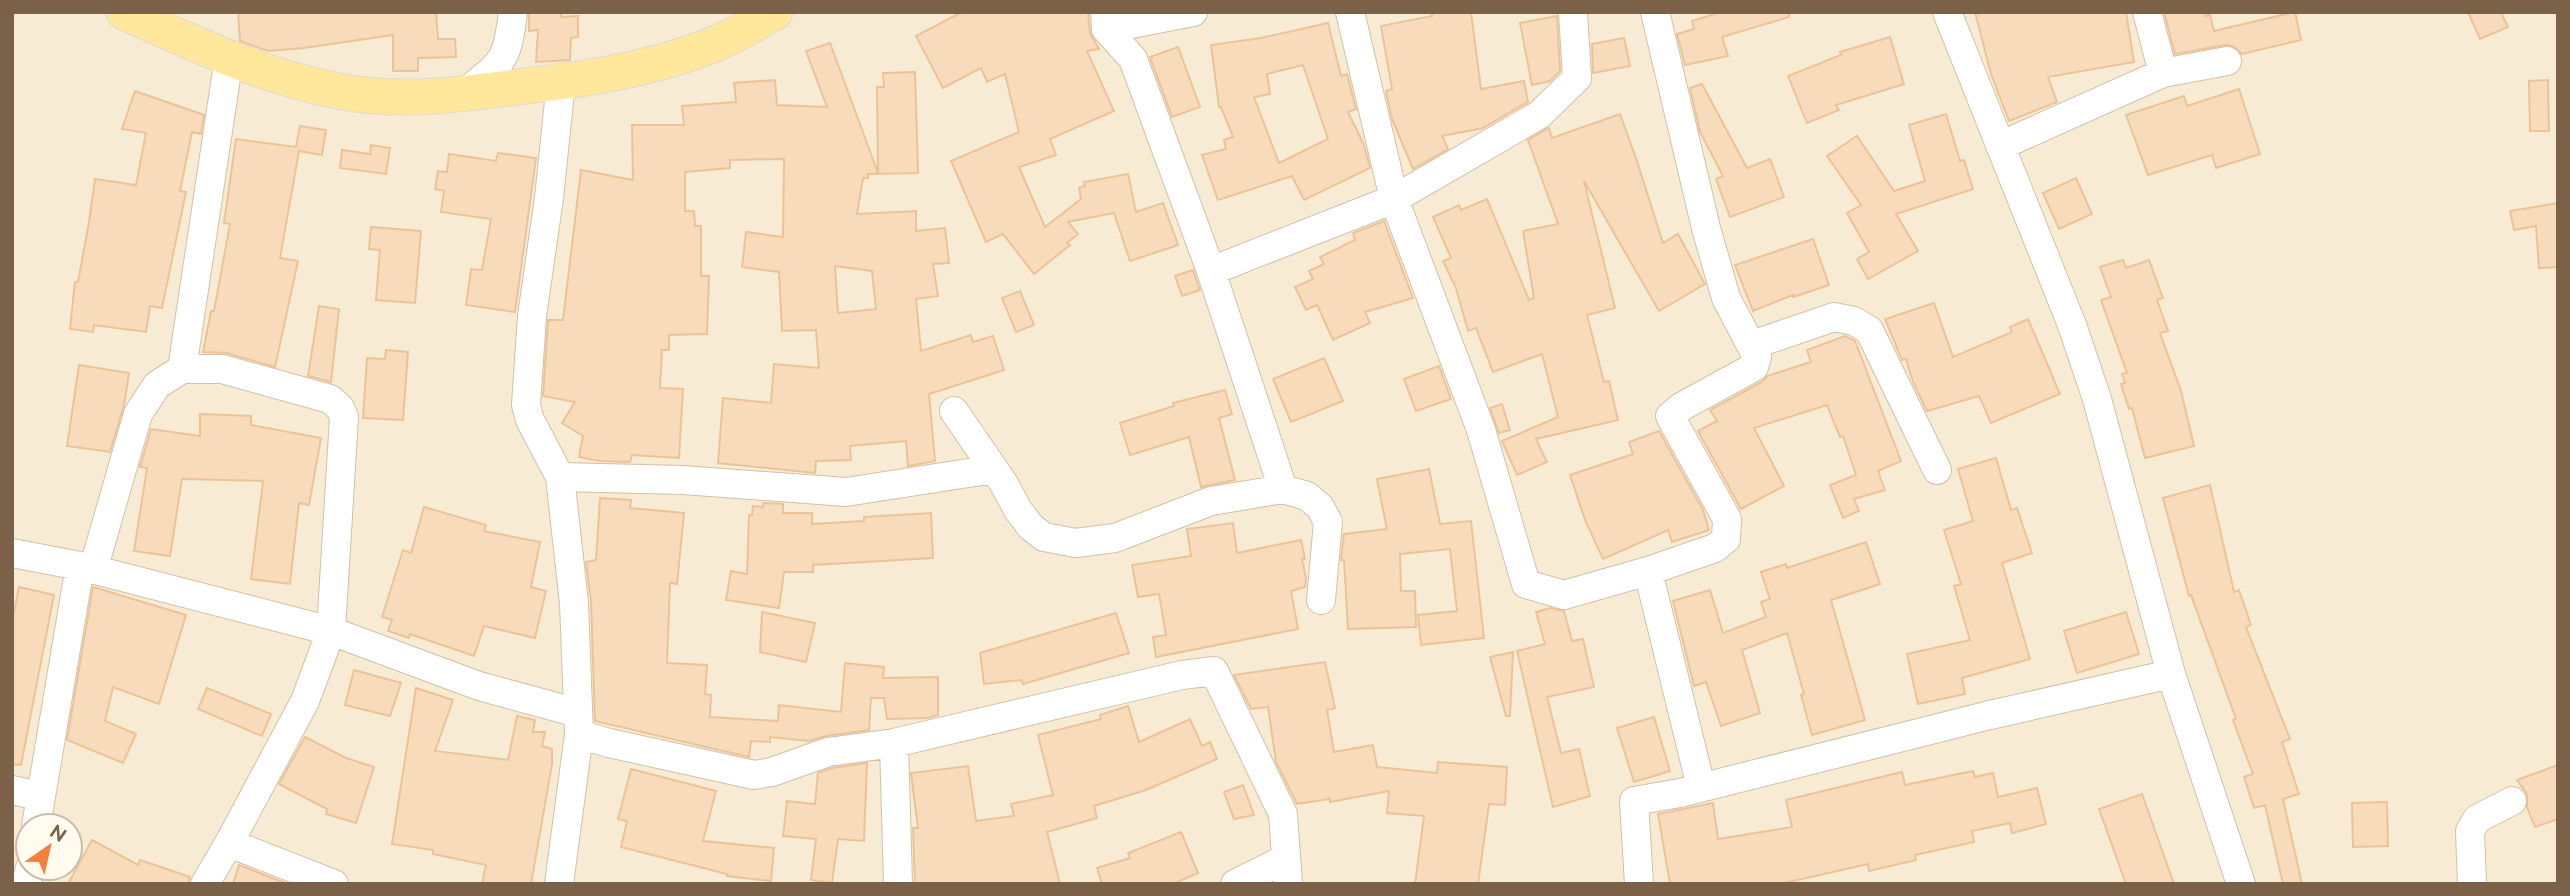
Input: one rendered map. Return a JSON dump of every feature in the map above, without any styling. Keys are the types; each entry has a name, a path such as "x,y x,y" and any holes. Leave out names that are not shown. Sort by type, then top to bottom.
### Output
{"main road":[{"path":"124,12 229,58 289,80 338,92 382,97 434,98 561,82 652,65 701,50 775,12"}],"street":[{"path":"463,94 501,64 509,44 513,12"},
{"path":"1193,12 1106,21 1133,59 1210,271 1283,489"},
{"path":"1350,12 1394,199 1481,430 1526,584 1564,595 1715,548 1726,539 1727,519 1670,416 1681,407 1754,367 1757,357 1726,298 1706,228 1655,12"},
{"path":"1210,271 1394,199 1539,115 1577,78 1573,12"},
{"path":"1947,12 2072,325 2097,399 2171,674 2241,884"},
{"path":"2147,12 2163,73"},
{"path":"182,369 229,58"},
{"path":"2000,146 2163,73 2227,61"},
{"path":"559,884 579,724 574,603 560,477 530,420 526,405 532,316 550,198 561,82"},
{"path":"1752,345 1835,317 1854,321 1869,330 1937,470"},
{"path":"38,812 87,568 138,414 157,385 182,369 222,369 330,399 340,408 344,417 331,631 305,701 205,884"},
{"path":"954,411 994,469 1018,510 1031,527 1044,537 1076,542 1115,538 1211,501 1283,489 1307,496 1320,507 1328,522 1321,600"},
{"path":"560,477 683,480 846,492 994,469"},
{"path":"12,553 87,568 331,631 579,724 609,743 754,775 772,772 828,752 894,743 1182,675 1214,671 1283,814 1287,872 1234,884"},
{"path":"1648,571 1701,787"},
{"path":"1639,884 1634,801 2171,674"},
{"path":"894,743 898,884"},
{"path":"12,790 40,796"},
{"path":"2472,884 2470,831 2477,819 2512,801"},
{"path":"229,843 334,884"}],"shaded area":[{"path":"12,12 2558,12 2558,884 12,884"}],"building":[{"path":"238,12 436,12 438,39 455,39 456,57 418,58 418,71 393,71 393,35 268,51 240,41"},
{"path":"529,12 561,12 561,17 578,16 578,37 571,38 570,60 536,62 538,30 529,31"},
{"path":"962,12 1088,12 1090,33 1099,49 1087,51 1114,111 1050,139 1056,155 1019,167 1045,227 1081,199 1079,188 1085,186 1084,182 1128,174 1136,212 1163,203 1178,245 1130,261 1114,213 1068,222 1078,234 1067,243 1070,245 1034,274 1003,234 986,242 951,161 1019,132 1005,74 987,82 981,68 943,88 916,36"},
{"path":"1432,12 1471,12 1481,89 1524,81 1528,102 1483,128 1442,136 1448,149 1413,169 1392,119 1386,91 1392,89 1381,26 1432,16"},
{"path":"1721,12 1789,12 1789,17 1722,37 1728,56 1685,65 1677,34 1694,29 1692,21"},
{"path":"1975,12 2126,12 2134,62 2048,77 2057,102 2009,121 1991,74"},
{"path":"2164,12 2204,12 2205,16 2210,15 2214,31 2295,12 2301,40 2242,54 2233,46 2225,45 2175,54"},
{"path":"2468,12 2501,12 2508,27 2480,39"},
{"path":"1557,16 1560,71 1550,81 1532,85 1520,23"},
{"path":"1328,23 1341,76 1347,74 1356,109 1348,112 1364,145 1370,168 1304,200 1292,176 1218,200 1202,155 1226,149 1224,140 1233,137 1219,107 1211,45 1261,38","holes":["1303,65 1328,139 1279,163 1254,97 1270,94 1267,74"]},
{"path":"1890,37 1904,84 1836,105 1839,110 1807,123 1788,76 1841,55 1840,52"},
{"path":"1624,38 1630,66 1593,73 1592,44"},
{"path":"830,43 878,173 877,87 884,87 883,73 915,72 918,173 868,174 868,178 863,178 857,214 916,211 916,231 945,228 949,263 933,264 938,296 916,299 921,351 971,335 973,342 993,336 1004,370 929,394 935,461 908,466 906,441 850,446 851,460 816,461 815,473 718,463 723,398 771,403 774,364 819,368 816,330 782,331 779,272 742,267 746,232 783,237 784,159 730,160 730,168 685,172 685,211 694,211 695,226 701,226 701,276 709,276 707,334 669,335 669,350 662,350 660,388 683,389 679,458 632,455 630,462 579,457 583,436 562,423 575,402 543,396 548,320 563,320 581,170 633,180 632,125 684,125 682,106 736,102 734,83 775,80 777,105 827,107 806,51","holes":["835,266 872,271 876,309 838,313"]},
{"path":"1178,47 1200,107 1172,117 1150,57"},
{"path":"2548,80 2549,131 2530,131 2529,81"},
{"path":"1702,84 1747,168 1770,159 1784,197 1730,217 1716,179 1723,176 1700,132 1690,88"},
{"path":"2239,89 2260,154 2216,168 2212,155 2148,175 2126,115 2184,96 2187,106"},
{"path":"135,91 204,115 201,134 192,132 180,191 186,192 162,308 150,306 146,332 94,325 93,332 70,329 75,282 78,282 95,179 136,185 146,133 122,129"},
{"path":"1620,114 1663,243 1678,234 1705,284 1659,311 1584,181 1615,308 1587,315 1604,382 1609,381 1618,420 1536,439 1547,462 1517,475 1502,441 1558,417 1542,354 1493,372 1476,328 1468,331 1456,288 1443,261 1451,258 1433,217 1459,205 1461,210 1487,199 1529,300 1534,298 1523,231 1558,224 1528,140 1549,128 1552,138"},
{"path":"1946,114 1960,161 1964,160 1973,189 1896,214 1918,251 1868,279 1857,259 1869,252 1847,213 1861,205 1827,156 1857,136 1894,191 1925,181 1909,125"},
{"path":"300,126 326,130 322,155 299,151 280,258 298,261 275,367 226,353 203,352 211,311 214,311 230,224 224,223 236,139 296,147"},
{"path":"371,145 390,148 386,174 340,168 342,150 370,154"},
{"path":"498,153 536,158 515,312 466,305 471,269 482,270 491,219 441,212 444,191 435,189 438,171 447,172 449,154 496,161"},
{"path":"2076,178 2092,214 2059,229 2043,193"},
{"path":"2558,203 2558,267 2539,268 2536,226 2514,230 2510,211"},
{"path":"1384,221 1413,298 1365,312 1370,323 1333,340 1317,305 1306,310 1295,287 1313,279 1309,271 1324,264 1320,257 1355,240 1353,233"},
{"path":"371,227 421,231 415,303 376,300 380,250 369,249"},
{"path":"1813,239 1829,285 1793,295 1753,311 1735,265"},
{"path":"2123,260 2126,268 2149,260 2163,298 2157,300 2168,331 2160,333 2181,391 2194,446 2145,458 2132,408 2129,409 2121,384 2125,383 2122,374 2127,373 2101,300 2111,297 2100,267"},
{"path":"1193,270 1200,290 1182,296 1175,276"},
{"path":"1020,291 1034,325 1016,332 1002,298"},
{"path":"1934,303 1953,357 2012,332 2010,327 2028,319 2060,394 1991,423 1979,396 1927,411 1913,382 1906,359 1902,360 1885,319"},
{"path":"319,306 339,309 331,382 308,376"},
{"path":"1845,336 1855,341 1901,461 1878,471 1885,490 1854,499 1859,511 1843,518 1830,485 1856,475 1843,436 1840,437 1827,405 1754,428 1784,486 1741,509 1698,431 1717,421 1710,410 1762,382 1767,376 1811,362 1807,350"},
{"path":"386,350 408,352 403,420 363,418 367,358 385,359"},
{"path":"1324,358 1343,401 1291,422 1273,379"},
{"path":"79,365 129,373 124,405 110,452 67,446"},
{"path":"1439,366 1451,399 1416,411 1404,379"},
{"path":"1225,390 1232,414 1219,418 1235,480 1201,487 1189,437 1130,455 1120,423 1174,406 1173,403"},
{"path":"1502,404 1510,430 1499,433 1490,408"},
{"path":"200,414 251,416 251,425 321,438 309,505 299,503 290,584 251,579 263,481 182,479 170,556 134,551 147,468 140,467 151,429 200,436"},
{"path":"1659,431 1703,510 1709,530 1672,542 1668,530 1603,559 1585,520 1570,475 1633,454 1629,442"},
{"path":"1996,458 2011,510 2017,508 2032,553 2002,563 2030,659 1962,678 1965,694 1918,704 1907,654 1970,640 1954,586 1961,584 1944,530 1973,521 1958,469"},
{"path":"1429,469 1440,524 1471,521 1484,638 1421,645 1418,615 1457,611 1450,549 1400,554 1401,591 1415,591 1416,627 1348,629 1344,560 1341,560 1344,534 1387,529 1377,479"},
{"path":"2210,485 2234,592 2239,590 2251,625 2246,627 2290,739 2282,742 2299,794 2283,799 2302,884 2283,884 2265,805 2254,808 2244,777 2253,774 2233,720 2236,719 2191,595 2189,596 2163,498"},
{"path":"600,498 631,500 630,508 684,513 677,584 670,583 667,663 707,665 705,694 711,695 710,717 778,721 779,705 841,712 845,663 884,667 883,678 938,677 938,715 928,718 887,719 884,698 871,698 869,730 809,741 770,737 770,742 751,741 749,757 595,721 591,602 586,562 596,560"},
{"path":"763,503 783,504 783,513 812,513 812,524 864,521 864,517 931,513 933,558 813,565 813,572 784,572 779,608 726,600 731,571 747,574 749,515 752,515 753,506 763,507"},
{"path":"424,507 486,525 484,531 540,542 531,587 546,591 535,638 484,626 474,656 410,634 409,638 388,631 392,620 382,617 403,550 411,553"},
{"path":"1233,523 1237,553 1301,540 1305,559 1302,559 1305,587 1291,591 1298,629 1156,657 1153,637 1166,635 1159,594 1138,597 1132,565 1191,556 1187,529"},
{"path":"1866,542 1880,584 1831,600 1865,720 1812,735 1787,633 1742,650 1760,713 1721,726 1706,682 1694,686 1673,601 1710,590 1723,633 1766,617 1761,602 1770,599 1761,572 1786,564 1787,568"},
{"path":"19,587 54,595 21,765 12,764 12,622"},
{"path":"93,587 186,615 159,704 113,687 105,721 136,734 123,763 67,740"},
{"path":"1550,608 1564,611 1572,641 1583,639 1594,687 1547,697 1561,753 1579,749 1590,796 1553,807 1517,651 1545,644 1536,612"},
{"path":"762,612 815,623 806,662 760,652"},
{"path":"2126,612 2139,654 2077,673 2064,631"},
{"path":"1116,613 1129,653 1023,684 1021,680 984,684 980,653"},
{"path":"1513,652 1510,716 1506,716 1490,657"},
{"path":"1325,662 1335,708 1327,710 1334,752 1373,745 1377,767 1437,773 1438,762 1507,767 1505,805 1489,804 1478,884 1415,884 1424,816 1387,813 1389,791 1330,802 1330,799 1297,804 1276,762 1268,707 1251,709 1234,675"},
{"path":"354,670 401,683 390,716 345,705"},
{"path":"207,688 271,714 262,736 198,709"},
{"path":"416,688 453,700 435,751 508,760 517,716 535,720 533,732 545,732 542,746 552,749 552,764 531,884 482,884 486,865 433,854 433,850 392,844"},
{"path":"1128,706 1139,742 1190,719 1202,746 1210,742 1217,759 1146,790 1094,806 1097,818 1047,832 1060,884 915,884 913,828 918,828 911,773 968,766 976,821 1014,816 1011,804 1053,795 1038,735 1101,719 1100,715"},
{"path":"1654,717 1670,771 1634,782 1617,728"},
{"path":"305,737 346,758 374,767 356,823 326,814 327,809 279,784"},
{"path":"867,763 864,841 838,839 832,883 811,880 816,839 783,836 787,801 815,804 818,773"},
{"path":"2558,765 2558,819 2535,827 2527,807 2527,794 2517,780"},
{"path":"631,769 716,791 703,841 774,848 771,881 727,876 621,847 627,821 618,819"},
{"path":"1973,771 1975,777 1993,773 1998,797 2037,788 2046,824 2012,833 2010,823 1972,831 1974,842 1915,855 1916,860 1869,871 1868,864 1780,884 1670,884 1658,814 1713,803 1718,839 1792,827 1786,800 1902,772 1905,785"},
{"path":"1243,785 1254,815 1234,819 1224,792"},
{"path":"2142,794 2174,884 2126,884 2099,809"},
{"path":"2387,802 2388,846 2353,847 2352,803"},
{"path":"1181,832 1198,873 1173,884 1102,884 1097,868 1130,858 1128,853"},
{"path":"92,840 138,865 140,860 190,877 188,884 68,884 84,882 84,855"},
{"path":"239,865 288,884 233,884"}]}
